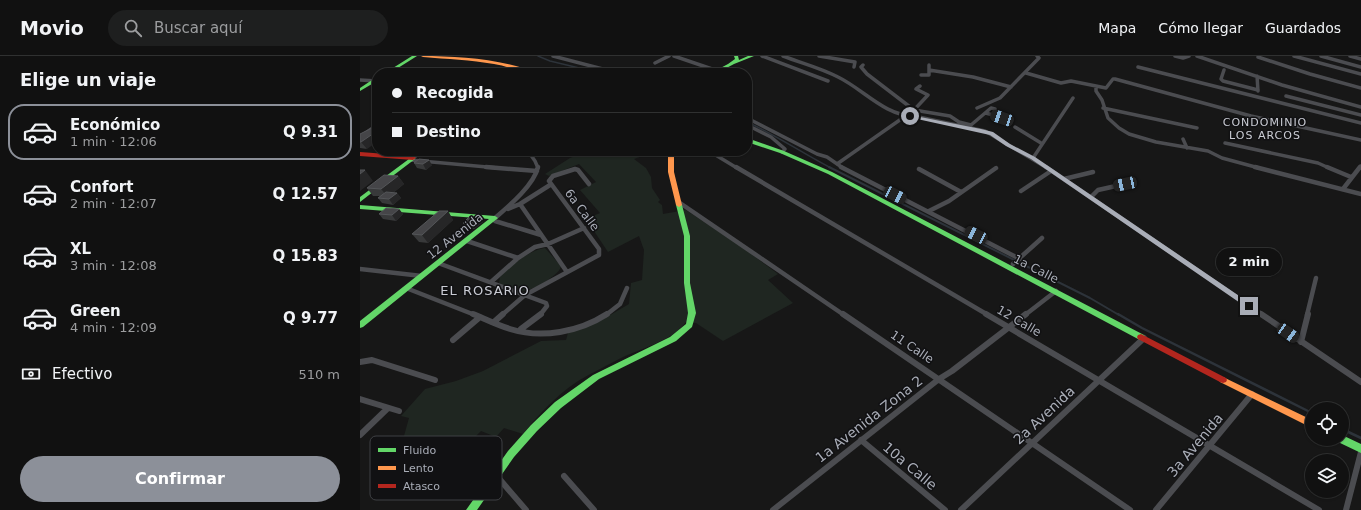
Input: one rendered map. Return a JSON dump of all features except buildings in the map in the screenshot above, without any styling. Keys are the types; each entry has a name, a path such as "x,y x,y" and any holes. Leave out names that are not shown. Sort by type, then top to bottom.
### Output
{"street":[{"path":"398,68 415,56"},
{"path":"399,68 420,56"},
{"path":"423,56 492,61 522,68"},
{"path":"553,56 599,68"},
{"path":"655,63 670,56"},
{"path":"674,56 706,68"},
{"path":"730,65 737,59 736,56"},
{"path":"724,68 752,56"},
{"path":"762,56 828,81"},
{"path":"783,56 839,77 862,93 904,116 918,117 989,132 1008,145 1033,158 1300,342 1361,382"},
{"path":"819,56 855,62 854,67"},
{"path":"977,108 999,99 1026,73 1038,56"},
{"path":"1175,56 1184,58 1189,56"},
{"path":"1197,56 1361,108"},
{"path":"1294,56 1361,74"},
{"path":"1321,56 1361,67"},
{"path":"1350,56 1361,59"},
{"path":"1258,58 1361,88"},
{"path":"863,65 861,67 867,74 914,110 950,116 959,122 970,125 991,108 995,109"},
{"path":"921,75 929,75 929,65"},
{"path":"1138,67 1361,123"},
{"path":"929,70 973,77 1011,87"},
{"path":"1224,70 1221,79 1223,81 1258,90"},
{"path":"1026,73 1060,83 1065,83 1068,81 1108,88 1113,79 1117,79 1251,116 1361,140"},
{"path":"1257,76 1257,94"},
{"path":"360,81 372,82"},
{"path":"360,90 372,84"},
{"path":"360,93 372,85"},
{"path":"838,164 914,110 928,95 916,89 920,86"},
{"path":"1096,86 1096,91 1103,100 1103,108 1108,119 1121,131 1162,143 1208,152 1222,158 1361,194"},
{"path":"1286,101 1286,94 1317,104 1361,115"},
{"path":"1033,158 1073,98"},
{"path":"1317,104 1317,110"},
{"path":"1103,108 1198,128"},
{"path":"1349,112 1350,118"},
{"path":"986,113 1002,118"},
{"path":"752,121 817,154 827,157 929,211 940,219 967,231 1019,260"},
{"path":"1015,127 1042,143"},
{"path":"752,128 771,137 785,149 782,152"},
{"path":"360,137 372,129"},
{"path":"360,141 372,133"},
{"path":"1183,138 1187,148"},
{"name":"1a Calle","path":"752,142 782,152 830,173 1144,338 1305,420"},
{"path":"1225,143 1318,163 1351,177"},
{"path":"360,155 372,156"},
{"path":"372,156 537,170"},
{"path":"361,205 412,156"},
{"path":"360,196 414,156"},
{"path":"530,156 537,170"},
{"path":"502,468 534,428 572,394 608,370 679,335 689,325 692,313 687,283 687,236 680,203 671,172 673,156"},
{"name":"12 Calle","path":"717,156 1100,380 1318,510"},
{"path":"1344,189 1351,177 1361,166"},
{"path":"929,211 947,202 996,168"},
{"name":"6a Calle","path":"567,272 599,255 600,250 550,185 550,179 575,169 578,170 589,184"},
{"path":"919,169 961,192"},
{"name":"12 Avenida","path":"360,325 506,210 519,196 537,170"},
{"path":"1021,192 1051,171"},
{"path":"1064,179 1093,172"},
{"path":"1091,197 1098,190 1134,182"},
{"path":"506,210 520,204 550,185"},
{"name":"11 Calle","path":"680,203 1130,510"},
{"path":"494,322 525,295 567,272 520,204"},
{"path":"361,205 495,218 496,222 541,235"},
{"path":"491,282 518,258 535,247 548,244 584,228"},
{"path":"1013,264 1042,238"},
{"path":"467,241 518,258"},
{"path":"438,263 543,302 547,306 527,326 521,329"},
{"path":"360,269 369,272"},
{"path":"360,273 369,272 420,277"},
{"path":"1300,342 1316,278"},
{"path":"406,288 511,329 521,329 539,333 553,333 570,330 612,312 620,304 627,288"},
{"name":"1a Avenida Zona 2","path":"773,510 939,379 952,371 1056,291"},
{"path":"453,340 480,317"},
{"name":"2a Avenida","path":"961,510 1144,338"},
{"path":"360,362 372,360 435,380"},
{"name":"3a Avenida","path":"1156,510 1252,394"},
{"path":"360,399 399,411"},
{"path":"360,435 388,408"},
{"name":"10a Calle","path":"861,440 945,510"},
{"path":"1349,443 1361,449"},
{"path":"1346,510 1361,452"},
{"path":"564,476 594,510"},
{"path":"502,482 526,510"},
{"path":"472,510 479,500"}],"shaded area":[{"path":"575,156 642,156 634,159 646,168 651,177 652,188 660,200 658,202 662,205 663,214 686,210 742,247 778,274 768,280 793,303 723,341 696,323 686,322 680,329 664,340 619,359 578,381 549,405 523,434 504,428 497,436 481,431 476,436 404,436 409,418 401,416 425,389 456,381 483,371 541,341 566,340 568,333 600,321 629,304 631,283 642,280 644,250 639,236 608,252 586,219 600,213 580,190 596,182 579,164 549,176 545,174"},
{"path":"545,248 561,266 556,274 551,278 533,288 523,291 507,287 499,283 500,277 514,264 526,255"}],"waterway":[{"path":"538,56 550,61 579,68"},
{"path":"752,125 831,168"},
{"path":"829,167 1090,298 1119,315"},
{"path":"1118,314 1142,328 1305,410"},
{"path":"1349,432 1361,438"}],"traffic: fast":[{"path":"395,68 415,56"},
{"path":"724,68 737,59 736,56"},
{"path":"734,63 752,56"},
{"path":"360,90 372,82"},
{"path":"752,142 782,152 830,173 1141,337"},
{"path":"384,180 413,158"},
{"path":"360,200 376,187"},
{"path":"502,467 534,428 558,405 596,377 673,339 689,325 692,313 687,283 687,236 679,205"},
{"path":"360,207 495,218"},
{"path":"360,325 495,218"},
{"path":"1349,443 1361,449"},
{"path":"471,510 478,500"}],"traffic: slow":[{"path":"423,56 493,62 520,68"},
{"path":"671,156 671,172 679,205"},
{"path":"1223,380 1305,421"}],"traffic: jam":[{"path":"360,154 372,155"},
{"path":"386,156 413,158"},
{"path":"1141,337 1223,380"}],"district":[{"name":"CONDOMINIO LOS ARCOS","path":"1265,128"},
{"name":"EL ROSARIO","path":"485,290"}],"route":[{"path":"910,116 989,132 1008,145 1033,158 1249,306"}]}
